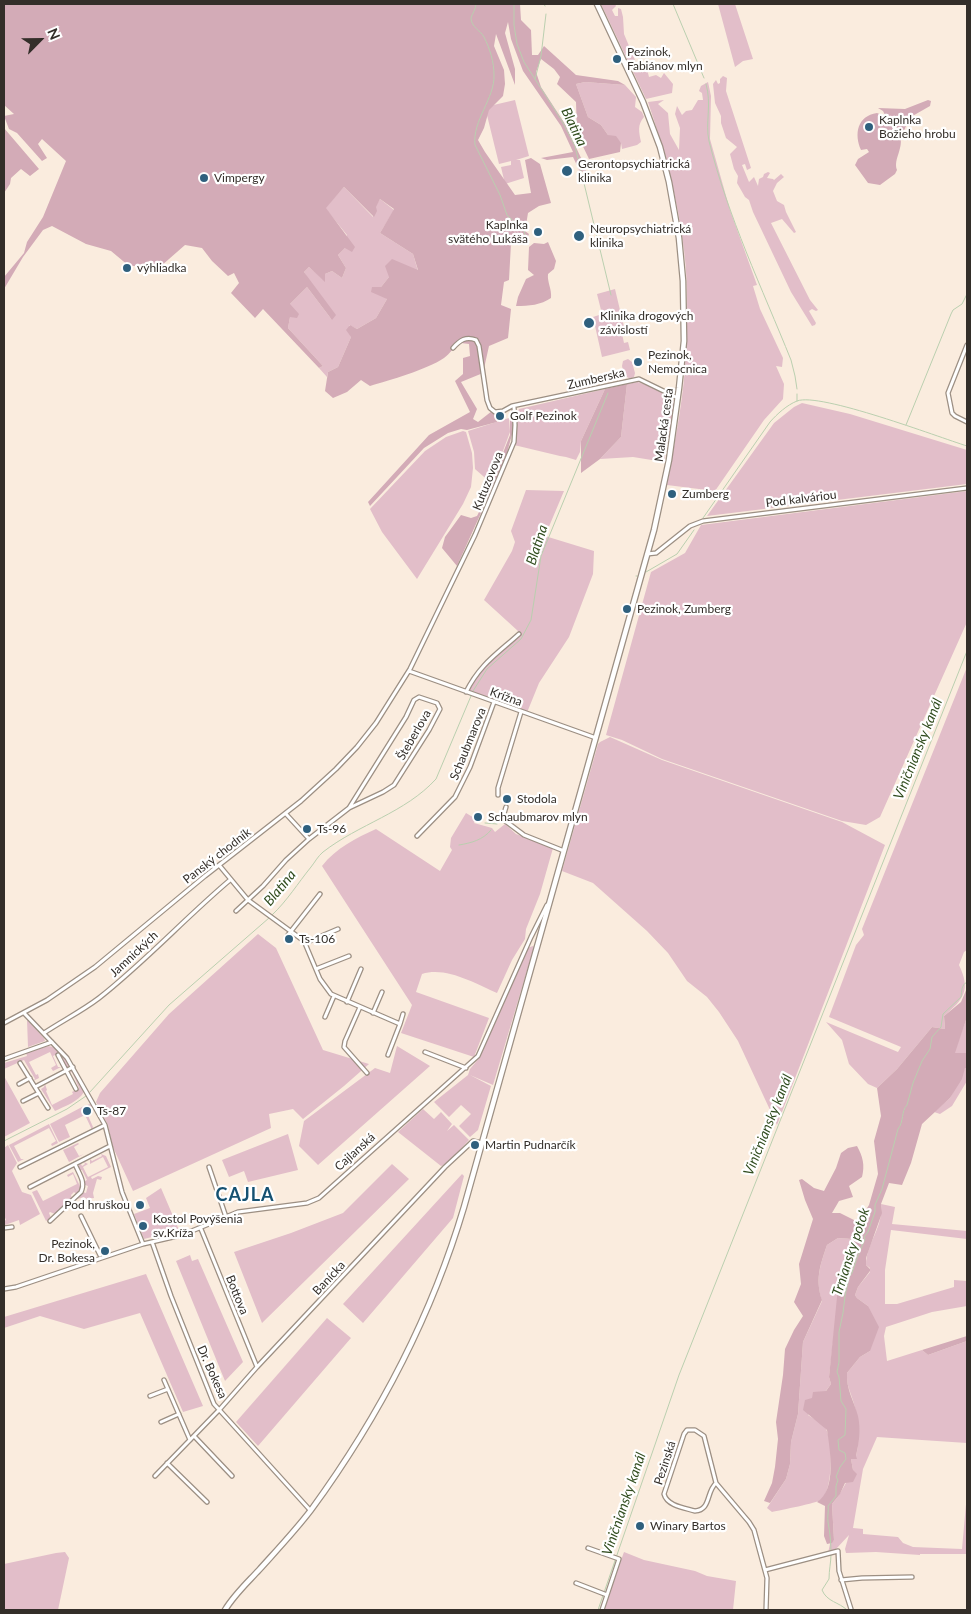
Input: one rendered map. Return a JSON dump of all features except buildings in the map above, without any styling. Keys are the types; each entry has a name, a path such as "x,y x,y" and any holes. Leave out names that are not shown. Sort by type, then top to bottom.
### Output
{"main road":[{"name":"Malacká cesta","path":"564,851 643,570 664,486 678,398 684,341 684,291 679,238 672,197 660,147 651,121 597,4"},
{"path":"226,1609 310,1510 362,1436 389,1389 419,1329 449,1256 564,851"}],"street":[{"path":"452,348 465,338 476,340 479,346 483,382 490,408 494,412 514,407"},
{"path":"967,344 948,393 952,413 967,422"},
{"name":"Zumberska","path":"514,407 639,378 678,398"},
{"name":"Kutuzovova","path":"410,671 453,583 514,442 514,407"},
{"name":"Pod kalváriou","path":"647,554 656,553 690,526 703,521 967,488"},
{"path":"466,692 479,670 492,656 519,634"},
{"name":"Krížna","path":"410,671 596,738"},
{"name":"Panský chodník","path":"4,1023 78,980 219,865 286,814 336,769 357,747 376,723 410,671"},
{"name":"Šteberlova","path":"236,911 309,839 349,808 389,789 398,780 430,730 440,709 437,703 419,697 414,700 349,808"},
{"name":"Schaubmarova","path":"417,836 455,797 470,766 494,702"},
{"path":"498,795 498,788 521,712"},
{"path":"358,793 363,801"},
{"path":"506,807 504,820 524,835 564,851"},
{"path":"286,814 309,839"},
{"path":"219,865 248,900 289,933 305,943 322,984 334,996 400,1024"},
{"name":"Jamnických","path":"44,1032 79,1011 108,990 198,906 230,880"},
{"path":"289,933 320,894"},
{"name":"Cajlanská","path":"4,1289 69,1270 143,1244 201,1228 226,1217 250,1210 306,1203 319,1198 478,1056 531,937 550,901"},
{"path":"305,943 338,929"},
{"path":"531,937 539,939"},
{"path":"316,969 348,956"},
{"path":"347,1002 361,969"},
{"path":"373,1013 382,992"},
{"path":"325,1017 334,996"},
{"path":"360,1007 344,1047 367,1073"},
{"path":"24,1013 44,1032 73,1067 105,1125 120,1186 143,1244"},
{"path":"388,1055 404,1014"},
{"path":"4,1059 52,1042"},
{"path":"425,1052 466,1068"},
{"path":"58,1055 76,1089"},
{"path":"20,1063 48,1108"},
{"path":"35,1087 73,1067"},
{"path":"19,1084 30,1078"},
{"path":"23,1101 39,1093"},
{"path":"20,1167 105,1125"},
{"name":"Banícka","path":"155,1476 220,1409 397,1218 473,1141 482,1143"},
{"path":"30,1187 110,1146"},
{"path":"50,1221 83,1188 84,1183 75,1164"},
{"path":"209,1167 226,1217"},
{"path":"81,1216 100,1255"},
{"path":"4,1228 12,1228"},
{"name":"Bottova","path":"201,1228 257,1367"},
{"name":"Dr. Bokesa","path":"152,1242 171,1296 214,1404 310,1510"},
{"path":"164,1380 190,1440"},
{"path":"150,1396 168,1389"},
{"path":"161,1422 179,1414"},
{"name":"Pezinská","path":"716,1483 710,1490 706,1507 699,1511 665,1499 664,1494 684,1434 688,1430 695,1430 704,1436 716,1483 752,1526 765,1570 768,1610"},
{"path":"194,1436 232,1476"},
{"path":"167,1464 207,1502"},
{"path":"588,1548 619,1559 602,1610"},
{"path":"765,1570 838,1551 839,1571 851,1610"},
{"path":"841,1580 912,1577"},
{"path":"576,1583 607,1595"}],"shaded area":[{"path":"4,4 520,4 521,20 531,30 532,55 538,55 544,46 576,75 618,81 625,85 585,82 576,84 588,117 601,125 608,135 616,136 621,143 620,152 589,159 577,134 576,102 557,84 560,77 554,69 541,59 536,72 541,87 565,124 586,171 580,172 573,157 547,160 541,158 573,152 561,126 523,71 511,39 508,22 505,33 515,69 515,85 496,34 494,46 504,70 505,84 503,96 489,110 484,128 478,140 515,195 531,193 525,160 531,158 540,164 551,203 539,206 528,213 525,231 529,234 525,243 511,243 509,280 504,282 501,305 511,309 508,338 489,346 483,373 461,382 477,409 473,419 478,422 492,411 497,422 448,433 424,448 370,506 368,502 429,435 470,412 455,381 463,374 463,358 470,356 469,344 461,343 444,358 428,367 370,386 361,380 347,392 333,398 325,391 328,372 338,367 351,337 346,330 350,325 357,329 376,318 387,299 371,292 372,287 381,287 389,277 385,266 392,259 418,270 413,254 380,233 394,209 380,199 374,217 344,187 326,208 355,247 352,252 345,248 338,255 346,268 342,278 332,271 325,274 325,282 309,267 304,272 336,315 332,320 307,287 290,304 299,314 297,318 290,317 288,328 323,366 319,368 263,309 255,318 231,293 239,283 234,273 228,276 212,261 202,248 185,245 161,266 129,266 111,251 86,244 52,226 43,230 23,257 4,289 4,277 24,253 27,242 43,217 66,161 42,139 38,144 47,158 42,161 17,133 9,129 4,116 14,114 4,105"},
{"path":"601,4 615,4 616,6 612,10 615,16 618,16 618,8 621,9 624,34 637,65 647,69 649,77 656,75 661,78 664,73 673,84 672,93 646,99"},
{"path":"718,4 735,4 753,59 743,61 735,67"},
{"path":"723,76 727,78 726,91 751,168 747,170 745,164 742,165 749,182 754,177 758,186 759,179 768,172 770,173 767,178 774,180 781,174 784,177 777,183 773,191 777,201 784,205 796,232 794,233 782,219 771,223 810,300 818,310 812,309 809,311 816,323 815,325 812,326 791,292 749,200 745,197 737,183 738,176 730,154 737,147 726,138 721,123 721,116 715,103 713,84 716,80 718,84 720,83 720,79"},
{"path":"585,82 625,85 636,97 635,107 642,112 644,117 639,126 641,142 622,149 621,143 608,135 601,125 588,117 576,84"},
{"path":"708,82 711,96 710,139 730,210 757,285 753,286 760,309 783,358 782,367 776,366 784,384 783,399 764,420 715,491 667,485 684,383 687,279 674,193 665,156 648,102 664,100 658,104 668,113 670,134 679,150 680,128 675,114 677,106 682,115 686,111 692,110 698,100 703,100 702,93 699,91 701,86"},
{"path":"515,100 529,156 516,160 520,160 524,178 505,184 501,167 511,165 511,161 499,164 485,107"},
{"path":"928,100 931,101 930,106 909,118 904,131 900,135 901,145 895,174 880,185 868,183 855,165 858,159 869,152 867,149 861,150 859,144 858,132 861,122 870,115 877,113 886,117 883,111 878,108 905,109"},
{"path":"4,128 39,169 30,176 21,169 11,178 10,184 4,193"},
{"path":"344,187 373,217 375,207 380,199 394,210 380,233 413,254 418,271 389,277 381,287 387,299 376,318 357,329 349,325 351,337 338,367 328,372 327,377 319,368 323,366 288,328 290,304 307,287 332,320 304,272 309,267 325,281 325,274 332,271 342,278 346,268 338,255 345,248 347,235 325,208"},
{"path":"548,242 556,261 554,269 548,274 551,298 535,305 516,306 526,279 534,275 528,270 529,247 534,243 544,244"},
{"path":"615,289 624,327 621,329 624,343 628,342 630,350 602,357 593,317 602,314 597,294"},
{"path":"628,359 632,362 635,373 634,377 630,379 624,375 622,366 623,361"},
{"path":"638,382 663,393 675,402 664,462 633,457 600,459 621,437 627,384"},
{"path":"627,384 621,437 600,459 581,473 581,441 605,389"},
{"path":"605,389 581,441 580,452 576,460 514,445 519,409"},
{"path":"802,403 850,414 967,450 967,484 707,516 774,423"},
{"path":"509,418 510,432 491,483 475,469 474,452 468,431"},
{"path":"510,418 513,418 513,431 505,460 457,566 442,548 445,537 461,515 471,518 477,516 510,435"},
{"path":"463,431 466,432 472,453 471,487 463,504 417,579 382,532 370,509 425,451 446,437"},
{"path":"526,490 564,491 545,536 594,551 593,574 569,637 539,683 526,715 466,692 479,670 519,634 484,600 512,551 515,542 511,531"},
{"path":"967,491 967,622 880,817 866,825 842,821 662,759 622,740 606,735 651,572 685,553 701,525"},
{"path":"967,667 967,950 964,952 959,965 965,981 964,994 944,1016 945,1029 932,1027 897,1069 877,1088 868,1084 849,1064 842,1040 826,1022 898,1052 901,1047 829,1017 856,945 864,935 862,929"},
{"path":"610,737 662,760 842,822 885,845 777,1125 738,1041 707,997 687,981 668,953 647,931 593,883 562,871 598,744"},
{"path":"466,813 476,819 474,823 492,828 495,832 505,824 516,834 553,848 540,894 526,929 525,939 512,960 497,993 451,974 431,972 422,974 416,992 489,1018 474,1057 401,1033 412,1005 322,866 340,849 376,829 440,871 452,850 450,847 451,838"},
{"path":"258,934 276,948 323,1050 369,1064 303,1119 293,1109 269,1114 271,1128 133,1191 112,1145 108,1125 96,1102 100,1093 169,1014"},
{"path":"533,946 493,1085 470,1075 491,1086 478,1130 470,1137 459,1126 471,1114 461,1105 449,1117 434,1102 468,1075 470,1069 480,1057 527,948"},
{"path":"967,988 967,1017 955,1053 967,1053 967,1068 965,1068 962,1079 950,1098 922,1124 911,1163 902,1185 889,1183 881,1204 882,1213 866,1258 866,1265 870,1271 858,1287 855,1295 868,1306 879,1327 870,1351 860,1357 847,1373 849,1390 859,1421 857,1459 851,1459 853,1470 857,1474 853,1482 845,1483 840,1494 832,1504 834,1540 832,1543 827,1544 824,1536 825,1506 817,1502 823,1496 830,1479 831,1469 827,1430 803,1410 805,1400 812,1398 813,1392 826,1391 831,1384 829,1377 837,1297 840,1281 852,1258 854,1242 852,1239 838,1238 827,1245 820,1266 819,1286 822,1300 803,1342 798,1414 791,1442 790,1464 786,1479 770,1503 764,1501 772,1483 775,1467 778,1439 776,1422 785,1349 803,1316 794,1302 801,1284 799,1264 813,1219 799,1180 802,1179 814,1188 824,1191 836,1168 841,1153 848,1148 857,1146 863,1161 862,1177 849,1186 853,1197 839,1201 832,1213 840,1213 858,1222 869,1205 878,1174 874,1141 881,1116 877,1088 897,1069 932,1027 945,1029 944,1016 961,1002"},
{"path":"967,1017 967,1053 954,1053"},
{"path":"27,1020 44,1038 45,1041 28,1047"},
{"path":"48,1046 54,1047 69,1064 68,1067 66,1067 62,1057 60,1058 57,1054 53,1056 58,1067 61,1067 53,1071 51,1068 56,1065 50,1052 29,1062 39,1078 33,1081 35,1079 24,1060 4,1069 4,1063 27,1056 26,1053"},
{"path":"397,1046 430,1066 318,1165 299,1146 304,1121 375,1068 390,1073"},
{"path":"965,1068 967,1068 967,1081 952,1106 940,1114 934,1112 950,1098"},
{"path":"73,1071 84,1092 75,1101 55,1111 41,1089 45,1084 52,1105 73,1094 72,1092 79,1088 72,1072 70,1073"},
{"path":"4,1076 30,1123 4,1137"},
{"path":"90,1104 92,1107 86,1111 93,1127 92,1130 85,1115 65,1125 70,1137 59,1142 50,1124"},
{"path":"423,1109 434,1119 441,1112 452,1124 447,1131 454,1125 469,1140 448,1163 441,1166 398,1132"},
{"path":"49,1124 58,1143 52,1146 51,1144 56,1141 49,1128 14,1146 21,1159 24,1159 18,1162 9,1145"},
{"path":"288,1134 298,1170 248,1182 244,1171 229,1177 222,1160"},
{"path":"78,1143 74,1147 79,1156 84,1154 69,1162 63,1150"},
{"path":"8,1145 17,1163 12,1171 22,1192 31,1195 40,1214 20,1225 19,1220 5,1225 4,1221 6,1220 4,1215 4,1148"},
{"path":"101,1154 106,1156 111,1167 91,1177 92,1179 98,1176 102,1177 101,1180 97,1179 93,1193 94,1198 86,1199 84,1197 77,1199 83,1192 86,1193 88,1186 85,1185 87,1180 82,1170 79,1171 79,1165 81,1164 82,1166 85,1164 84,1162 88,1164 83,1167 88,1177 108,1167 103,1157 90,1164 90,1159 92,1161 102,1156"},
{"path":"392,1164 409,1179 262,1323 234,1252 343,1213"},
{"path":"73,1172 81,1188 76,1194 74,1192 71,1195 72,1198 55,1214 50,1212 51,1218 46,1221 32,1192 37,1190 43,1201 77,1184 73,1174 68,1177 67,1175"},
{"path":"462,1174 464,1176 453,1218 363,1323 343,1304"},
{"path":"161,1188 179,1230 144,1239 134,1214 150,1208 146,1198"},
{"path":"881,1204 895,1207 892,1224 967,1231 967,1239 891,1230 885,1270 885,1304 897,1304 954,1287 954,1280 967,1281 967,1306 932,1312 886,1327 884,1336 887,1361 922,1350 928,1355 967,1341 967,1443 877,1437 863,1469 853,1528 863,1529 863,1534 898,1537 903,1543 913,1547 962,1549 967,1493 967,1554 846,1553 845,1549 849,1535 836,1549 828,1553 830,1544 834,1540 832,1504 853,1470 851,1459 856,1456 857,1450 857,1417 848,1385 847,1373 860,1357 870,1351 868,1306 855,1295 858,1287 870,1272 870,1268 866,1265 867,1257 880,1220"},
{"path":"838,1238 852,1239 854,1241 852,1258 840,1281 829,1377 831,1384 808,1415 826,1429 828,1435 831,1466 828,1487 821,1500 772,1512 767,1508 786,1479 790,1464 791,1442 798,1414 803,1342 822,1301 819,1286 820,1266 827,1245"},
{"path":"190,1255 192,1261 198,1259 243,1362 225,1381 176,1261"},
{"path":"146,1274 203,1406 183,1412 140,1313 84,1329 40,1316 4,1328 4,1317"},
{"path":"327,1318 351,1338 258,1446 236,1422"},
{"path":"967,1336 967,1341 928,1355 922,1350"},
{"path":"65,1552 69,1558 58,1610 4,1610 4,1564"},
{"path":"624,1552 644,1560 695,1571 707,1576 736,1581 733,1610 603,1610"}],"waterway":[{"path":"476,4 471,21 483,35 488,46 494,75 491,92 477,127 475,145 500,195 507,215 524,231 528,244"},
{"name":"Blatina","path":"514,4 514,25 517,44 524,62 562,121 575,146 611,295"},
{"path":"673,4 704,78"},
{"path":"535,79 541,56 546,14"},
{"path":"706,84 708,91 708,134 717,169 746,252 791,360 797,389"},
{"path":"906,425 951,314 953,310 962,304 967,294"},
{"name":"Blatina","path":"473,691 487,669 521,639 531,620 541,556 608,393"},
{"path":"797,394 797,401"},
{"path":"703,518 770,422 782,410 797,401 810,400 853,409 967,446"},
{"path":"646,572 677,554 694,530"},
{"name":"Viničniansky kanál","path":"598,1610 679,1375 967,651"},
{"name":"Blatina","path":"272,915 288,898 323,852 337,842 410,801 436,779 471,696"},
{"path":"485,823 497,824"},
{"path":"459,845 477,840 491,830"},
{"name":"Blatina","path":"90,1092 169,1005 269,918"},
{"name":"Trniansky potok","path":"847,1610 827,1597 822,1590 829,1579 831,1557 828,1506 836,1496 838,1480 836,1477 846,1459 845,1453 839,1450 838,1440 845,1435 846,1409 841,1401 837,1372 839,1332 845,1296 849,1277 875,1212 875,1205 882,1189 913,1083 922,1061 930,1049 932,1037 941,1027 943,1014 961,997 963,986 967,982"},
{"name":"Blatina","path":"4,1141 67,1109 86,1096"}],"place":[{"name":"Pezinok, Fabiánov mlyn","path":"617,59"},
{"name":"Kaplnka Božieho hrobu","path":"869,127"},
{"name":"Gerontopsychiatrická klinika","path":"567,171"},
{"name":"Vimpergy","path":"204,178"},
{"name":"Kaplnka svätého Lukáša","path":"538,232"},
{"name":"Neuropsychiatrická klinika","path":"579,236"},
{"name":"výhliadka","path":"127,268"},
{"name":"Klinika drogových závislostí","path":"589,323"},
{"name":"Pezinok, Nemocnica","path":"638,362"},
{"name":"Golf Pezinok","path":"500,416"},
{"name":"Zumberg","path":"672,494"},
{"name":"Pezinok, Zumberg","path":"627,609"},
{"name":"Stodola","path":"507,799"},
{"name":"Schaubmarov mlyn","path":"478,817"},
{"name":"Ts-96","path":"307,829"},
{"name":"Ts-106","path":"289,939"},
{"name":"Ts-87","path":"87,1111"},
{"name":"Martin Pudnarčík","path":"475,1145"},
{"name":"Pod hruškou","path":"140,1205"},
{"name":"Kostol Povýšenia sv.Kríža","path":"143,1226"},
{"name":"Pezinok, Dr. Bokesa","path":"105,1251"},
{"name":"Winary Bartos","path":"640,1526"}],"district":[{"name":"CAJLA","path":"245,1195"}]}
